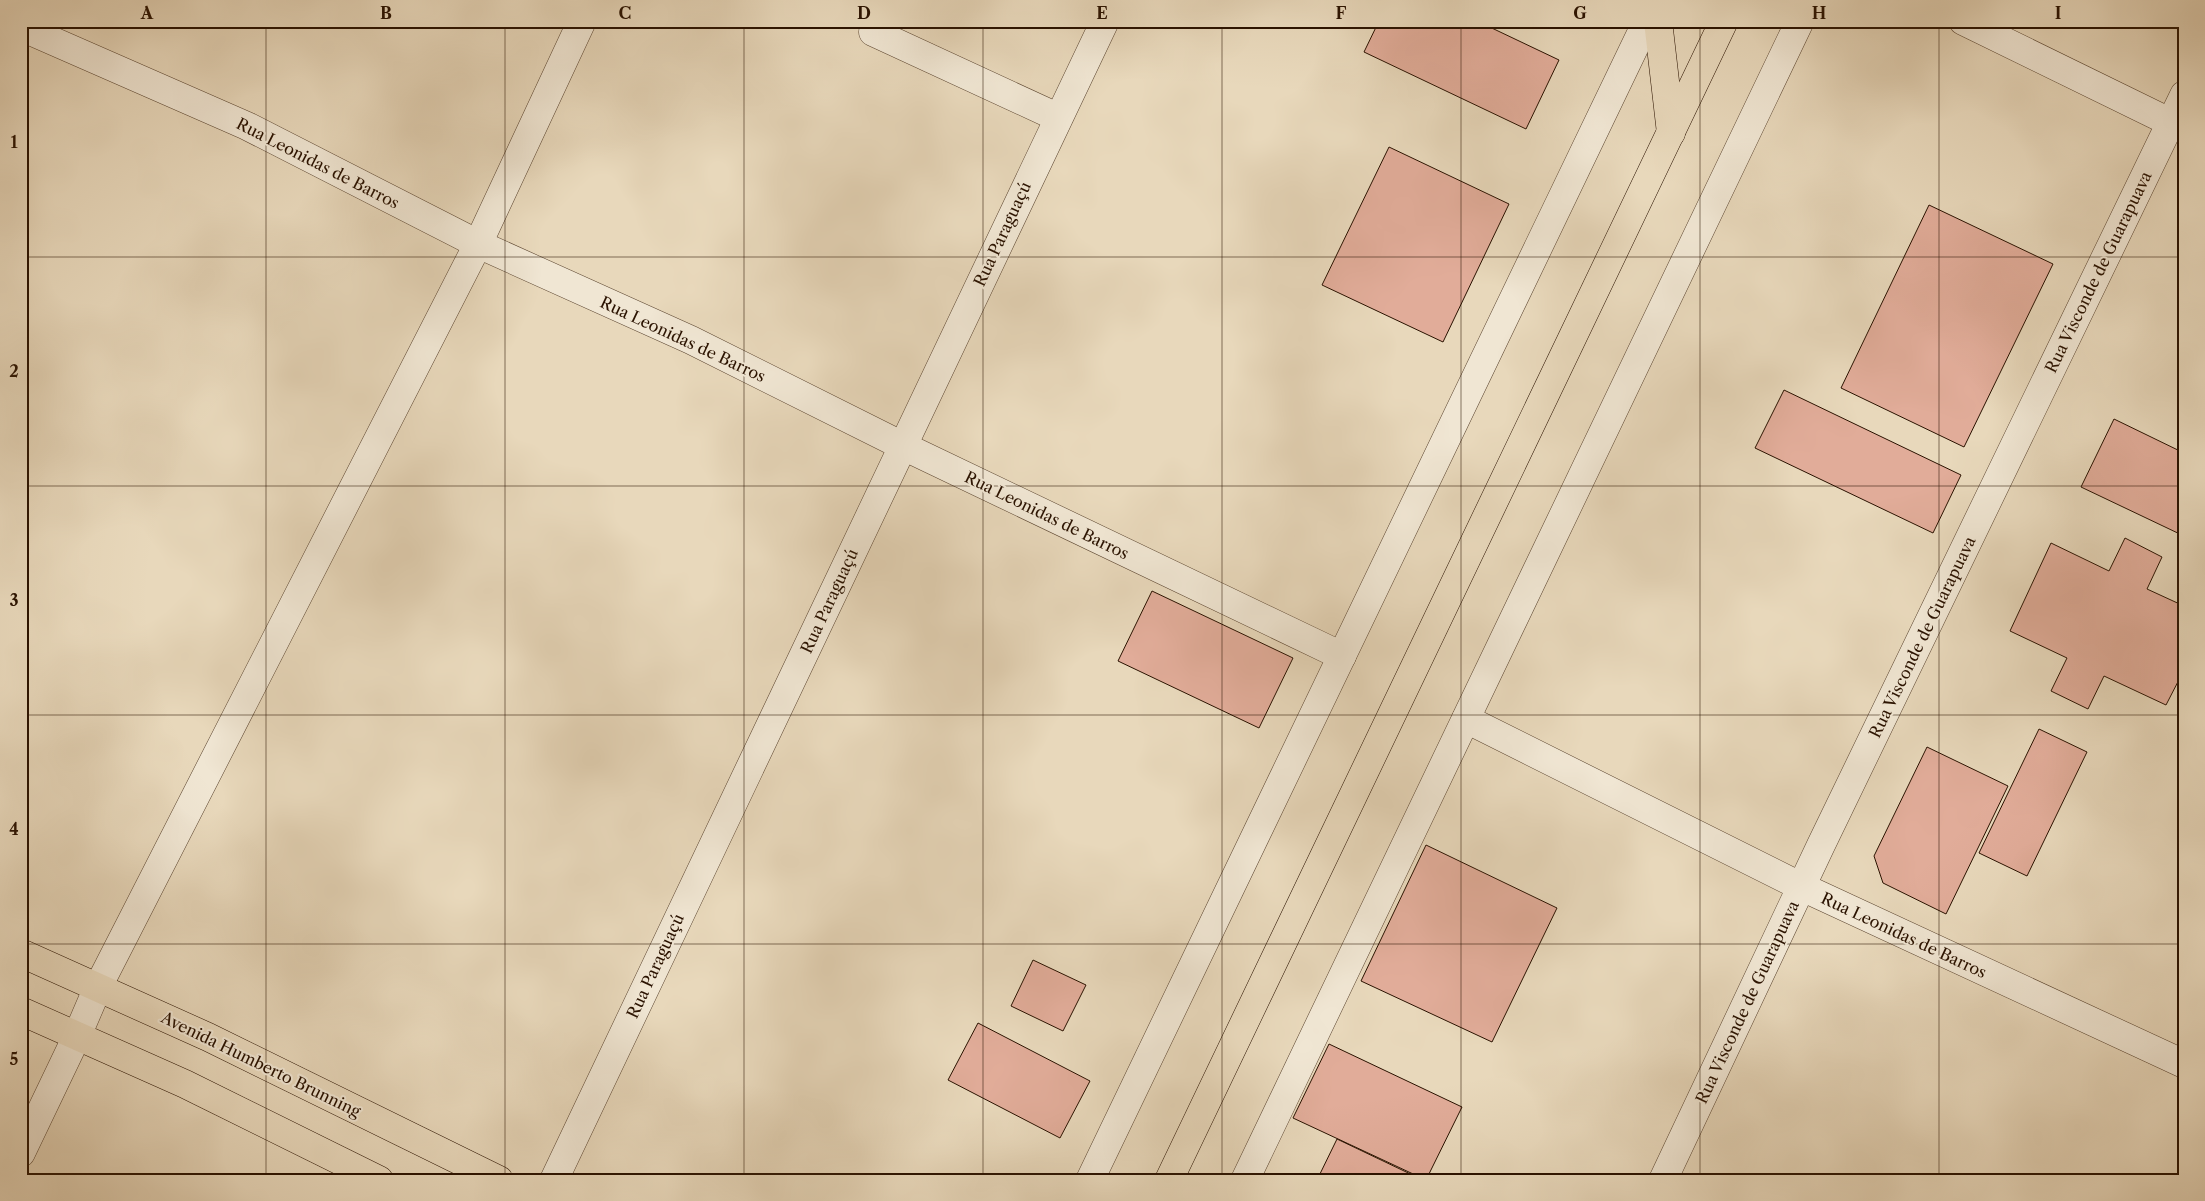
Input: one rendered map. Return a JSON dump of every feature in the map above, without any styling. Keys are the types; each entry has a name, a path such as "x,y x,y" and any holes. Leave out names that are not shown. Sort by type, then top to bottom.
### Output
{"main road":[{"path":"1658,21 1671,133"},
{"path":"1169,1180 1724,21"},
{"name":"Avenida Humberto Brunning","path":"21,953 208,1036 499,1180"},
{"path":"21,1011 185,1084 379,1180"}],"street":[{"path":"21,1153 77,1036 98,987 478,244 582,21"},
{"path":"877,21 872,32 1058,117"},
{"name":"Rua Paraguaçú","path":"554,1180 1105,21"},
{"path":"1090,1180 1647,21"},
{"path":"1245,1180 1800,21"},
{"path":"1963,21 2177,126"},
{"name":"Rua Leonidas de Barros","path":"21,27 248,126 478,244 690,340 903,446 1342,656"},
{"name":"Rua Visconde de Guarapuava","path":"1663,1180 1802,887 2177,126 2184,95"},
{"name":"Rua Leonidas de Barros","path":"1466,719 1802,887 2184,1064"}],"building":[{"path":"1379,21 1477,21 1559,60 1526,129 1364,52"},
{"path":"1389,147 1509,204 1443,342 1322,285"},
{"path":"1929,205 2053,264 1964,447 1841,388"},
{"path":"1784,390 1961,475 1933,533 1755,448"},
{"path":"2114,419 2184,453 2184,536 2081,487"},
{"path":"2125,538 2162,557 2147,589 2184,606 2184,670 2166,705 2104,676 2088,709 2051,691 2067,658 2010,631 2051,543 2109,571"},
{"path":"1152,591 1293,658 1259,728 1118,661"},
{"path":"2039,729 2087,752 2027,876 1979,853"},
{"path":"1927,747 2008,786 1946,914 1883,883 1874,856"},
{"path":"1426,845 1557,908 1492,1042 1361,981"},
{"path":"1033,960 1086,985 1063,1031 1011,1006"},
{"path":"978,1023 1090,1081 1060,1138 948,1080"},
{"path":"1329,1044 1462,1107 1426,1180 1293,1118"},
{"path":"1337,1139 1423,1180 1317,1180"}]}
